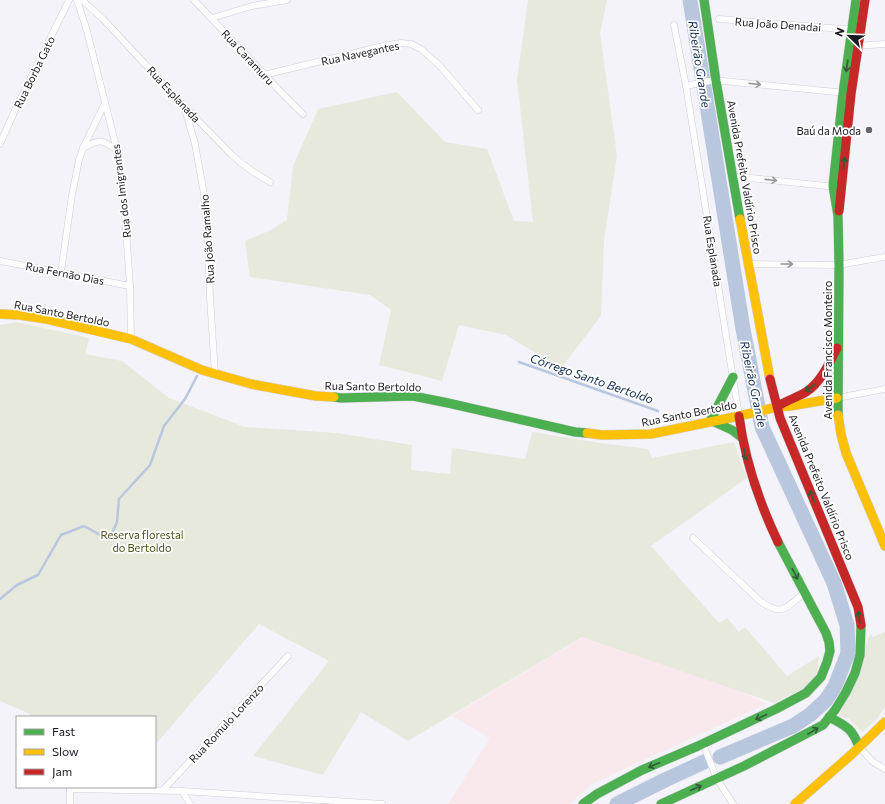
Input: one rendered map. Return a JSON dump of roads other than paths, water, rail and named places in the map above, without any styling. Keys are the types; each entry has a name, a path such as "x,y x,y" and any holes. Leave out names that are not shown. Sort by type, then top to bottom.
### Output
{"main road":[{"name":"Avenida Prefeito Valdírio Prisco","path":"661,804 717,779 823,725 846,692 855,673 860,655 861,637 858,607 789,441 777,407 712,81 704,0"},
{"name":"Avenida Francisco Monteiro","path":"856,0 856,30 847,93 838,187 839,264 837,398 840,434 846,453 885,546"},
{"name":"Avenida Francisco Monteiro","path":"856,30 865,0"},
{"name":"Rua Santo Bertoldo","path":"0,314 46,319 131,339 202,370 251,384 316,396 341,398 413,396 575,432 602,435 650,434 777,407"},
{"path":"777,407 815,385 824,374 838,345"},
{"path":"733,377 711,421 728,428 742,437"},
{"path":"777,407 837,398"},
{"path":"583,804 597,794 636,773 776,710 806,692 820,678 827,662 830,651 826,633 772,529 757,494 748,465 739,416"},
{"path":"829,717 853,732 859,747"},
{"path":"796,804 885,722"}],"street":[{"name":"Rua Borba Gato","path":"0,144 69,0"},
{"name":"Rua dos Imigrantes","path":"77,0 87,31 117,150 125,216 130,286 131,339"},
{"name":"Rua Esplanada","path":"82,0 103,18 184,106 240,163 255,174 270,182"},
{"name":"Rua Caramuru","path":"194,0 264,75 304,114"},
{"path":"212,18 252,3 287,0"},
{"name":"Rua João Denadai","path":"719,19 856,30"},
{"path":"674,25 690,85 712,81 847,93"},
{"name":"Rua Navegantes","path":"264,75 387,45 401,43 411,44 421,49 439,65 478,110"},
{"path":"854,46 885,44"},
{"name":"Rua Esplanada","path":"690,85 739,416"},
{"path":"60,272 79,160 83,148 105,103"},
{"name":"Rua João Ramalho","path":"184,106 194,144 204,194 208,239 215,374"},
{"path":"83,148 95,142 103,141 107,142 117,150"},
{"path":"732,176 838,187"},
{"path":"748,264 839,264 861,262 885,256"},
{"name":"Rua Fernão Dias","path":"0,261 130,286"},
{"path":"837,398 885,389"},
{"path":"693,538 767,606 777,610 782,610 804,593"},
{"name":"Rua Romulo Lorenzo","path":"163,790 288,656"},
{"path":"703,744 717,779 733,804"},
{"path":"859,747 873,762 885,769"},
{"path":"70,804 70,788 163,790 382,804"},
{"path":"182,791 190,804"}],"waterway":[{"name":"Ribeirão Grande","path":"690,0 743,329 762,427 834,583 847,625 848,653 835,686 826,700 811,714 793,726 720,757"},
{"name":"Córrego Santo Bertoldo","path":"519,362 658,411"},
{"path":"0,599 17,585 38,575 61,535 84,526 109,540 117,522 119,499 150,465 164,426 185,399 197,376"},
{"name":"Ribeirão Grande","path":"617,804 704,762"}],"place":[{"name":"Baú da Moda","path":"869,130"}],"park label":[{"name":"Reserva florestal do Bertoldo","path":"142,540"}]}
